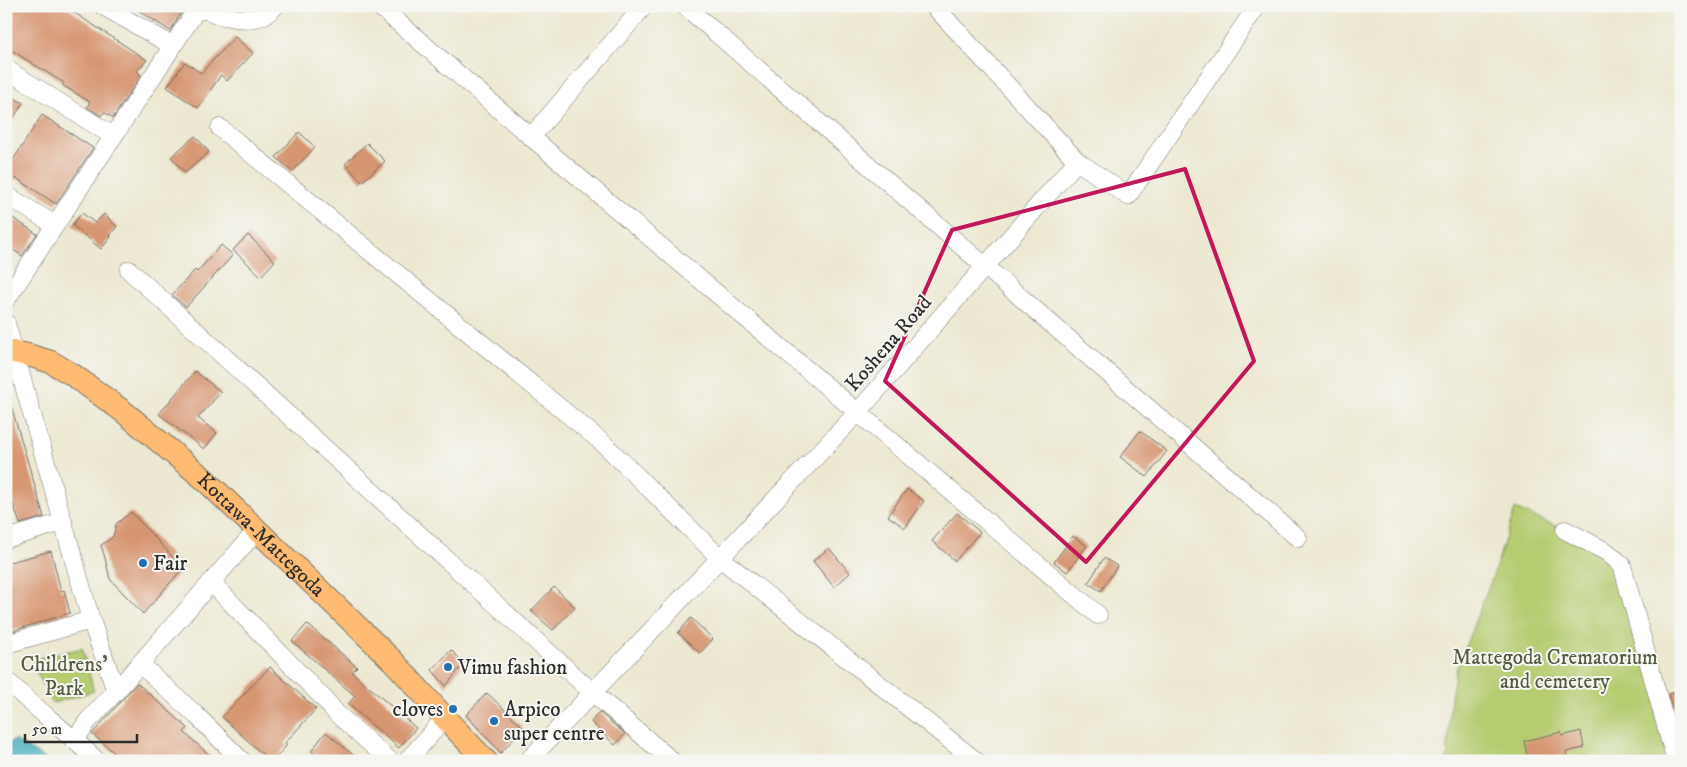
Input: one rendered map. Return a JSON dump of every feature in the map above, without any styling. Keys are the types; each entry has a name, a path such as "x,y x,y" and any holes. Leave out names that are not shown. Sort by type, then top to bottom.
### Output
{"main road":[{"name":"Kottawa-Mattegoda","path":"10,352 51,362 73,375 124,412 204,479 393,662 486,761"}],"street":[{"path":"104,6 173,46"},
{"path":"6,300 194,12 203,9 224,16 256,19 272,10 275,6"},
{"path":"379,6 531,137 1098,615"},
{"path":"531,137 644,6"},
{"path":"685,6 1298,538"},
{"path":"934,6 1077,161 1128,196 1257,6"},
{"path":"6,69 113,136"},
{"path":"220,128 604,444 720,558 976,761"},
{"name":"Koshena Road","path":"528,761 858,412 1077,161"},
{"path":"6,195 55,225"},
{"path":"129,270 592,692 672,761"},
{"path":"6,323 10,352 63,522 91,620 116,691"},
{"path":"6,540 63,522"},
{"path":"75,740 87,722 257,530"},
{"path":"1566,530 1607,552 1622,565 1675,734 1676,761"},
{"path":"211,582 328,702 336,713 390,761"},
{"path":"6,644 91,620"},
{"path":"140,664 197,716 242,761"},
{"path":"6,680 97,761"},
{"path":"407,761 445,718"}],"highlighted area":[{"path":"1185,169 1254,361 1086,562 885,381 952,230"}],"green space":[{"name":"Mattegoda Crematorium and cemetery","path":"1515,509 1565,530 1622,565 1676,761 1447,761 1451,697 1456,670 1493,576"},
{"name":"Childrens' Park","path":"82,648 94,691 53,703 30,660"}],"water":[{"path":"15,740 49,761 6,761 6,744"}],"building":[{"path":"6,6 64,6 147,60 137,71 141,75 113,118 104,112 101,116 87,107 90,102 62,85 64,83 6,47"},
{"path":"132,6 177,6 183,10 170,31"},
{"path":"235,37 253,53 227,81 221,75 198,108 167,87 185,62 201,73"},
{"path":"6,93 23,103 6,130"},
{"path":"42,115 93,148 56,204 16,178 10,185 6,184 6,171"},
{"path":"299,132 315,147 292,172 276,157"},
{"path":"195,136 209,152 185,173 171,157"},
{"path":"367,143 385,161 362,182 345,164"},
{"path":"82,213 95,223 104,214 117,227 109,235 111,237 101,249 72,225"},
{"path":"13,218 37,234 22,256 6,245 6,227"},
{"path":"248,235 275,261 261,276 233,250"},
{"path":"221,245 233,255 186,307 172,295 195,270 197,272"},
{"path":"195,371 221,392 198,418 217,433 204,449 159,414"},
{"path":"6,402 10,402 44,517 20,524 6,482"},
{"path":"1140,431 1167,451 1147,477 1120,457"},
{"path":"907,489 924,501 905,528 888,516"},
{"name":"Fair","path":"131,512 183,568 143,614 110,579 101,545 113,537 116,524"},
{"path":"957,513 980,532 955,561 932,541"},
{"path":"1073,536 1087,546 1067,572 1054,562"},
{"path":"829,548 850,573 834,587 813,561"},
{"path":"51,551 61,591 64,590 70,613 6,633 6,563"},
{"path":"1104,558 1117,566 1101,591 1088,583"},
{"path":"554,587 575,607 553,630 531,611"},
{"path":"691,618 713,639 700,653 678,633"},
{"path":"307,624 357,667 352,672 416,728 399,748 348,704 355,696 292,641"},
{"name":"Vimu fashion","path":"451,650 464,663 446,686 432,670"},
{"path":"270,667 316,709 285,743 287,745 273,761 270,761 222,717"},
{"path":"137,683 188,728 184,732 216,761 124,761 92,734"},
{"path":"1681,689 1681,721 1678,721 1668,694"},
{"name":"Arpico super centre","path":"487,693 523,727 501,753 466,715"},
{"path":"599,712 625,734 615,745 591,722"},
{"path":"1581,731 1584,748 1566,752 1567,756 1548,761 1528,761 1524,741 1561,732 1562,736"},
{"path":"326,732 360,761 323,761 311,751"}],"place":[{"name":"Fair","path":"143,563"},
{"name":"Vimu fashion","path":"448,667"},
{"name":"cloves","path":"453,709"},
{"name":"Arpico super centre","path":"494,721"}]}
